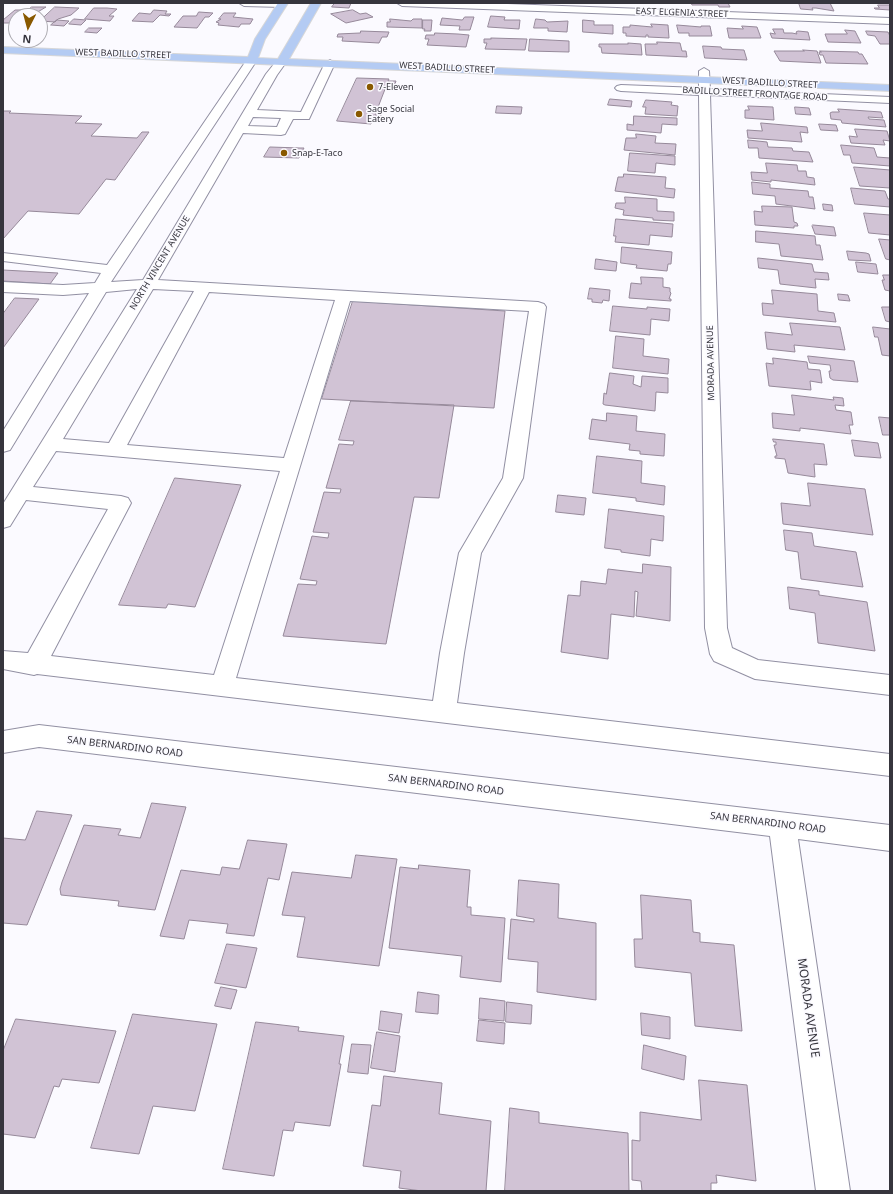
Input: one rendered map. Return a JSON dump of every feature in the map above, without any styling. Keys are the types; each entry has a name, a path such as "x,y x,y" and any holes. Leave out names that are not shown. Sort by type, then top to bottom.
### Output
{"main road":[{"name":"NORTH VINCENT AVENUE","path":"284,57 316,3"},
{"path":"253,55 260,40 283,4"},
{"name":"WEST BADILLO STREET","path":"3,40 705,81 890,78"},
{"name":"WEST BADILLO STREET","path":"3,50 253,55"},
{"name":"WEST BADILLO STREET","path":"284,57 330,63 705,81 890,88"}],"street":[{"path":"244,3 283,4"},
{"name":"EAST ELGENIA STREET","path":"402,3 760,13 890,21"},
{"path":"4,443 111,270 253,55"},
{"name":"NORTH VINCENT AVENUE","path":"3,521 148,284 249,113 284,57"},
{"path":"249,113 305,116 330,63"},
{"name":"BADILLO STREET FRONTAGE ROAD","path":"621,88 705,81 890,100"},
{"name":"MORADA AVENUE","path":"705,81 716,628 722,654 755,669 890,685"},
{"path":"240,129 281,131 289,115"},
{"path":"3,257 111,270"},
{"path":"5,290 63,290 102,286 148,284 538,307 513,478 470,553 452,653 444,712"},
{"path":"116,450 204,287"},
{"path":"222,686 344,296"},
{"path":"50,444 290,465"},
{"path":"20,493 120,503 34,665"},
{"path":"3,660 34,665 890,764"},
{"name":"SAN BERNARDINO ROAD","path":"3,742 39,736 890,838"},
{"name":"MORADA AVENUE","path":"782,825 833,1191"}],"building":[{"path":"335,3 351,3 349,8 332,7"},
{"path":"691,3 728,3 730,7 719,7 718,5 692,5"},
{"path":"799,3 830,3 834,11 816,8 812,8 813,10 801,9"},
{"path":"878,5 890,5 890,10 874,8 879,8"},
{"path":"32,7 46,7 44,8 30,8"},
{"path":"55,7 79,8 71,15 58,19 55,22 48,22 48,14"},
{"path":"94,8 117,9 109,16 114,16 110,21 85,19"},
{"path":"154,10 167,11 165,14 171,14 169,16 160,15 153,22 132,21 139,13 150,14"},
{"path":"353,10 360,14 366,13 373,17 346,23 331,14"},
{"path":"199,12 213,13 209,17 205,17 197,28 174,27 183,16 196,16"},
{"path":"224,13 236,13 233,17 253,19 250,24 241,24 239,27 218,25 219,23 216,22 221,19 219,19"},
{"path":"8,16 8,23 3,23 3,20"},
{"path":"491,16 505,17 504,20 520,20 519,29 488,27"},
{"path":"465,17 474,17 470,30 459,30 460,26 440,25 442,18 462,20"},
{"path":"74,19 86,20 81,25 69,24"},
{"path":"390,19 411,21 413,19 422,19 422,28 387,27 387,22 390,22"},
{"path":"536,19 545,20 547,22 568,21 567,32 548,31 548,28 534,28"},
{"path":"57,20 69,21 64,26 51,25"},
{"path":"423,20 432,20 431,31 424,31"},
{"path":"583,20 594,21 594,25 613,25 613,34 583,32"},
{"path":"651,24 668,25 669,38 648,37 648,35 646,35 646,37 626,36 626,33 623,33 623,27 630,27 630,25 652,27"},
{"path":"677,25 701,27 710,26 712,36 689,36 689,33 679,33"},
{"path":"742,26 757,27 761,38 729,38 727,28 743,29"},
{"path":"89,28 102,28 97,33 85,32"},
{"path":"773,29 783,29 784,33 797,34 796,32 798,31 808,32 810,40 772,38 770,33 775,34"},
{"path":"845,30 855,31 861,43 828,42 825,34 847,34"},
{"path":"361,31 389,32 387,37 382,37 379,43 342,41 343,37 337,37 338,34 360,33"},
{"path":"866,31 888,32 890,36 890,44 880,44 875,36 868,35"},
{"path":"435,33 469,35 466,47 427,45 429,39 425,39 426,35 434,35"},
{"path":"484,39 527,39 525,50 485,49 487,43 484,43"},
{"path":"530,39 569,41 569,52 529,51"},
{"path":"657,42 680,43 682,51 686,51 687,57 646,55 645,44 657,44"},
{"path":"599,44 641,44 642,55 602,53 601,47 599,47"},
{"path":"703,46 744,50 747,60 705,58"},
{"path":"803,50 817,51 821,63 780,61 774,51 804,51"},
{"path":"820,51 858,52 859,54 862,54 868,64 826,63 823,55 820,55"},
{"path":"357,78 389,79 388,81 396,81 395,84 387,84 375,115 381,115 379,120 373,119 371,124 337,121"},
{"path":"610,99 632,101 631,107 608,105"},
{"path":"646,100 672,102 671,105 678,106 677,116 645,114 646,107 643,107"},
{"path":"497,106 522,107 521,114 496,113"},
{"path":"748,106 773,107 774,120 745,118 745,110 749,110"},
{"path":"795,107 809,108 811,115 796,114"},
{"path":"838,109 881,112 883,118 868,117 869,119 884,120 886,127 842,123 841,120 831,119 830,113 839,112"},
{"path":"3,111 11,111 9,113 82,116 75,123 102,124 91,136 137,138 142,132 149,132 115,180 106,179 79,214 28,211 3,239"},
{"path":"634,116 677,118 677,125 662,124 661,133 627,130 627,124 633,125"},
{"path":"761,123 807,127 808,133 800,132 802,142 748,138 747,130 762,131"},
{"path":"819,124 836,125 838,131 821,130"},
{"path":"855,129 887,131 890,141 883,140 885,145 851,143 849,136 857,137"},
{"path":"636,134 656,136 655,143 676,144 675,155 624,150 626,138 636,138"},
{"path":"748,140 767,142 768,147 792,148 793,151 809,152 813,162 759,158 758,148 749,148"},
{"path":"841,145 874,148 877,157 890,158 890,166 852,163 850,155 844,155"},
{"name":"Snap-E-Taco","path":"270,147 304,148 299,158 264,157"},
{"path":"630,153 675,156 675,165 656,163 655,173 628,171"},
{"path":"766,163 797,165 798,171 806,171 807,177 814,178 815,185 771,180 771,182 752,180 751,172 767,173"},
{"path":"854,167 890,170 890,188 860,186"},
{"path":"624,174 666,177 665,188 675,189 674,198 615,191 618,177 623,177"},
{"path":"752,182 770,184 770,188 808,191 809,197 813,197 815,209 776,204 775,196 753,194"},
{"path":"851,188 885,191 888,199 890,199 890,207 855,204"},
{"path":"625,197 657,199 657,211 674,212 674,221 653,220 653,218 623,215 624,210 615,208 616,203 625,203"},
{"path":"823,204 832,205 833,211 824,210"},
{"path":"762,206 792,207 794,222 797,223 798,226 794,226 794,228 755,225 754,211 762,212"},
{"path":"864,213 890,215 890,235 869,233"},
{"path":"616,219 673,224 672,237 650,235 649,245 615,242 616,236 614,236"},
{"path":"813,225 834,227 836,236 815,234"},
{"path":"756,231 815,236 816,245 820,245 823,260 781,256 779,244 756,242"},
{"path":"879,239 890,240 890,260 886,259"},
{"path":"622,247 672,252 671,264 668,264 667,271 636,268 637,265 621,263"},
{"path":"847,251 869,254 871,261 849,260"},
{"path":"758,258 812,264 814,272 828,273 829,280 815,279 816,288 780,284 778,270 759,268"},
{"path":"596,259 617,262 616,271 595,269"},
{"path":"856,262 876,264 878,274 858,272"},
{"path":"3,270 58,273 50,284 3,281"},
{"path":"883,275 890,275 890,291 885,290 882,280 884,280"},
{"path":"641,277 663,278 663,287 670,288 671,293 669,299 671,299 671,301 629,298 631,283 641,284"},
{"path":"590,288 610,290 609,301 603,300 602,303 592,302 592,299 588,299"},
{"path":"772,290 817,294 818,311 834,313 836,322 763,315 762,303 773,304"},
{"path":"838,294 848,295 850,301 839,300"},
{"path":"15,298 39,299 3,348 3,314"},
{"path":"353,301 505,311 494,408 322,399"},
{"path":"613,306 647,309 647,307 670,309 669,321 651,319 650,335 610,331"},
{"path":"882,307 890,307 890,322 886,321"},
{"path":"790,323 840,327 845,350 794,345 795,352 767,349 765,332 792,335"},
{"path":"873,327 890,329 890,356 882,355 878,337 875,337"},
{"path":"616,336 644,339 643,356 669,359 668,374 613,368"},
{"path":"808,356 854,361 858,382 833,380 830,378 830,365 810,363"},
{"path":"773,358 807,362 808,369 820,370 822,383 810,381 811,390 769,386 766,363 773,364"},
{"path":"610,373 634,376 633,384 641,387 642,376 668,378 668,393 656,392 655,411 605,405 603,404 604,393 606,394"},
{"path":"792,395 834,400 833,397 843,398 844,406 835,405 836,410 851,412 853,425 849,425 851,434 800,428 800,431 773,428 772,413 794,415"},
{"path":"351,401 454,405 439,498 414,497 386,644 283,636 298,584 316,585 317,581 300,579 312,536 328,538 329,533 313,532 324,492 340,493 341,489 326,488 339,444 353,445 354,441 339,440"},
{"path":"607,413 637,416 636,431 665,434 664,456 640,454 640,451 629,450 630,444 589,439 592,419 606,421"},
{"path":"879,417 890,418 890,435 883,435"},
{"path":"773,439 824,444 827,465 814,464 815,477 788,473 785,459 775,458 775,456 777,456 774,445 776,445 776,442 774,442"},
{"path":"852,440 878,443 881,458 855,456"},
{"path":"597,456 642,461 641,483 665,486 664,505 636,501 636,498 593,493"},
{"path":"175,478 241,485 195,607 168,604 166,608 119,605"},
{"path":"808,483 865,489 873,535 783,524 781,503 810,506"},
{"path":"558,495 586,498 584,515 556,512"},
{"path":"609,509 664,516 663,541 651,539 650,556 605,548"},
{"path":"784,530 812,533 814,546 856,552 863,587 801,579 798,552 786,550"},
{"path":"643,564 671,567 670,621 636,616 638,592 635,591 634,617 611,614 608,659 561,652 568,595 580,596 581,581 606,584 608,569 642,573"},
{"path":"788,587 819,591 819,595 867,602 875,651 818,643 815,613 790,609"},
{"path":"152,803 186,807 155,910 118,906 119,901 61,895 60,889 62,882 84,825 121,829 118,835 140,838"},
{"path":"37,811 72,815 27,925 3,923 3,838 25,840"},
{"path":"248,840 287,844 279,880 268,878 254,936 226,933 228,924 189,920 184,939 160,936 181,870 220,875 222,867 239,869"},
{"path":"356,855 397,859 379,966 297,957 305,917 282,915 292,872 351,878"},
{"path":"419,865 470,870 467,907 471,907 471,915 505,918 501,982 460,977 462,956 389,948 400,867 418,869"},
{"path":"519,880 559,884 558,918 596,923 596,1000 537,992 538,962 508,959 511,919 534,922 534,919 517,916"},
{"path":"641,895 691,900 693,932 700,933 700,942 734,945 742,1031 695,1026 691,973 635,967 634,939 642,939"},
{"path":"227,944 257,948 246,988 215,983"},
{"path":"221,987 237,990 231,1009 215,1006"},
{"path":"418,992 439,995 438,1014 416,1012"},
{"path":"480,998 505,1001 504,1021 479,1019"},
{"path":"507,1002 532,1005 531,1024 506,1022"},
{"path":"381,1011 402,1014 399,1033 379,1030"},
{"path":"641,1013 670,1017 670,1039 642,1035"},
{"path":"133,1014 217,1024 195,1111 153,1106 139,1154 91,1148"},
{"path":"16,1019 116,1031 99,1083 62,1079 59,1087 54,1086 35,1138 3,1134 3,1051"},
{"path":"479,1020 505,1023 504,1044 477,1041"},
{"path":"256,1022 299,1027 298,1031 344,1036 339,1064 341,1064 330,1126 295,1122 293,1131 283,1130 274,1176 223,1169"},
{"path":"377,1032 400,1036 395,1072 371,1068"},
{"path":"352,1044 371,1045 368,1074 348,1072"},
{"path":"644,1045 686,1056 684,1080 642,1069"},
{"path":"384,1076 442,1083 439,1114 491,1121 486,1191 422,1191 399,1188 401,1171 363,1166 372,1105 380,1106"},
{"path":"699,1080 747,1085 756,1181 716,1175 717,1183 711,1183 711,1191 642,1191 641,1181 632,1180 632,1140 640,1141 640,1112 701,1120"},
{"path":"510,1108 539,1112 539,1123 628,1133 629,1191 505,1191"}],"place":[{"name":"7-Eleven","path":"370,87"},
{"name":"Sage Social Eatery","path":"359,114"},
{"name":"Snap-E-Taco","path":"284,153"}]}
